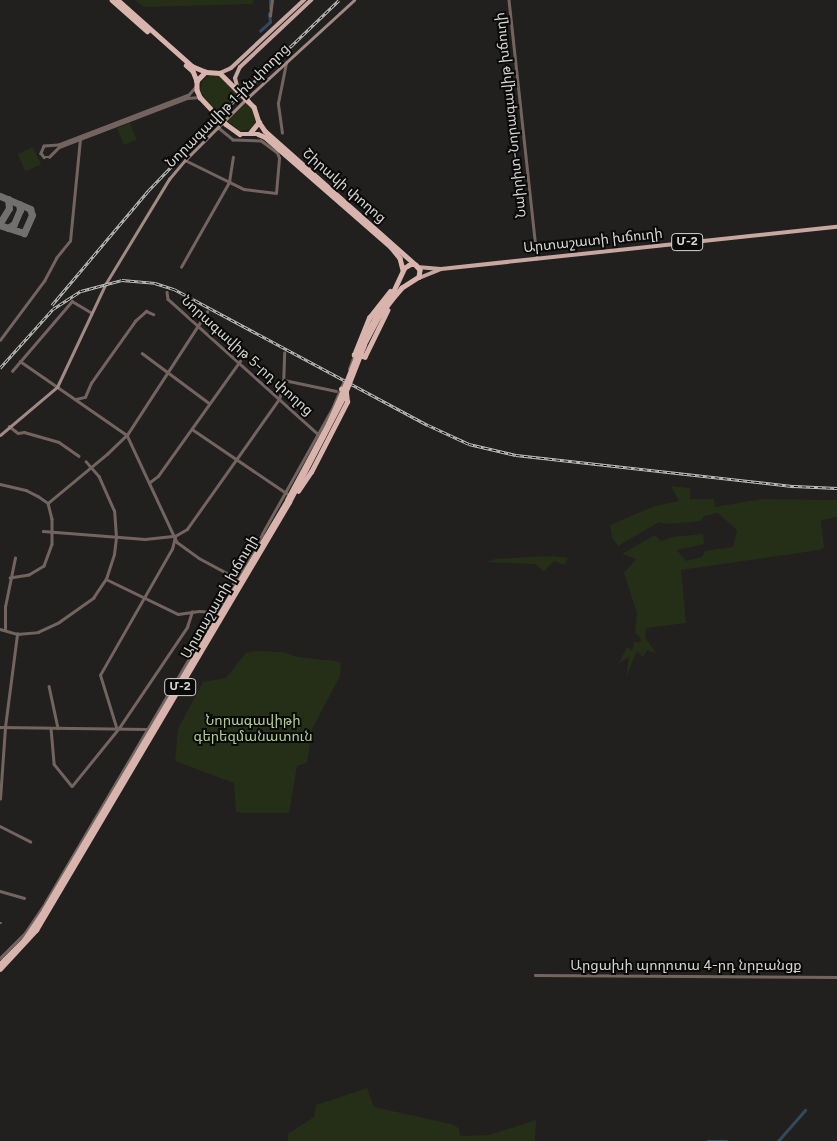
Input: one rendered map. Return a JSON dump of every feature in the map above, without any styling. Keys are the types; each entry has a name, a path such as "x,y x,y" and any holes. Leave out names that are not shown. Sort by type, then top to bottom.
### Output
{"highway":[{"name":"Շիրակի փողոց","path":"112,0 190,69 197,83 200,97 226,124 240,134 250,133 265,137 392,248 400,258 403,272"},
{"path":"118,0 192,66 206,72 220,73"},
{"path":"197,83 206,72"},
{"name":"Շիրակի փողոց","path":"220,73 248,101 257,113 258,122 286,151 417,266"},
{"path":"250,133 258,122"},
{"name":"Արտաշատի խճուղի","path":"0,968 36,930 289,502 375,317 409,264 417,266"},
{"path":"403,272 405,279 415,280 420,273 417,266"},
{"name":"Արտաշատի խճուղի","path":"363,345 379,317 399,292 415,280"},
{"path":"398,282 369,318 354,355 364,357 374,334 399,292"},
{"name":"Արտաշատի խճուղի","path":"0,964 24,940 44,910 286,500 340,393"}],"main road":[{"path":"220,73 231,68 304,0"},
{"path":"238,91 235,78 240,67 311,0"},
{"name":"Նորագավիթ 1-ին փողոց","path":"0,434 57,387 106,283 170,180 186,160 286,62 354,0"},
{"name":"Արտաշատի խճուղի","path":"417,266 441,269 837,227"},
{"name":"Արտաշատի խճուղի","path":"415,280 441,269"}],"street":[{"path":"270,16 272,0"},
{"name":"Նաիրիտ-Նորագավիթ խճուղի","path":"509,0 537,258"},
{"path":"282,133 278,103 286,62"},
{"path":"197,83 189,95 80,138 59,147 47,157 41,153 43,146 57,146 80,138 187,98 200,97"},
{"path":"186,160 244,189 276,193 279,158 277,153 262,141 233,140 218,128"},
{"path":"0,340 44,281 56,258 70,241 80,138"},
{"path":"50,146 53,152"},
{"path":"181,267 228,182 233,157"},
{"name":"Նորագավիթ 5-րդ փողոց","path":"167,292 168,299 318,434"},
{"path":"12,370 72,301 92,313"},
{"path":"76,399 85,397 91,384 141,314 146,311 154,314"},
{"path":"48,503 127,435 207,312"},
{"path":"142,353 209,403"},
{"path":"44,531 146,539 175,536 187,530 279,399 284,380 284,353"},
{"path":"284,380 340,393 354,355"},
{"path":"20,361 127,435 179,544 199,558 236,578"},
{"path":"150,482 158,476 240,362"},
{"name":"Արտաշատի խճուղի","path":"0,958 32,924 286,492 340,393"},
{"path":"9,426 18,433 24,432 60,442 79,456"},
{"path":"192,429 286,492"},
{"path":"0,629 17,634 38,632 59,622 93,598 106,579 114,554 116,537 114,511 99,477 86,462"},
{"path":"0,484 26,490 48,503 52,519 52,544 44,566 29,575 10,578"},
{"path":"117,727 100,675 172,549 175,536"},
{"path":"5,630 5,606 15,558"},
{"path":"106,579 178,614 207,610 216,612"},
{"path":"51,728 54,764 72,786 117,727 187,627 192,612"},
{"path":"0,799 4,727 17,634"},
{"path":"50,686 58,728"},
{"path":"0,727 117,727 147,729"},
{"path":"0,826 30,841"},
{"path":"0,891 24,898"},
{"name":"Արցախի պողոտա 4-րդ նրբանցք","path":"535,975 837,977"}],"green space":[{"path":"135,0 253,0 253,4 143,7"},
{"path":"210,75 219,76 237,94 223,110 218,112 200,92 202,81"},
{"path":"246,103 252,109 256,121 251,129 240,131 228,121"},
{"path":"130,123 137,140 124,145 117,128"},
{"path":"33,147 41,164 26,171 18,154"},
{"path":"671,486 690,488 690,499 714,499 715,507 763,499 837,500 837,517 821,520 824,548 819,550 681,570 686,623 646,628 645,637 656,653 647,650 643,657 637,651 626,677 629,657 619,663 627,647 632,651 634,642 641,642 640,637 635,633 637,613 624,573 636,559 622,554 655,535 661,541 672,537 703,534 704,544 677,550 686,561 702,557 705,551 733,547 737,530 718,513 704,516 701,521 666,524 659,522 618,546 612,538 610,525 655,506 679,501"},
{"path":"553,556 568,558 564,565 554,561 544,571 535,564 487,562 495,559"},
{"name":"Նորագավիթի գերեզմանատուն","path":"255,651 283,652 297,657 341,663 340,676 312,729 307,763 297,766 289,813 242,813 236,811 234,783 175,761 178,729 203,682 226,678 246,653"},
{"path":"367,1088 374,1107 451,1124 459,1128 460,1136 489,1135 536,1120 535,1141 288,1141 288,1134 314,1117 316,1105"}],"waterway":[{"path":"270,0 270,8"},
{"path":"260,31 270,22 269,14"},
{"path":"778,1141 805,1110"},
{"path":"708,1141 727,1141"}],"taxiway":[{"path":"0,196 30,209 32,215 24,233 0,225"},
{"path":"0,223 9,208 8,199"},
{"path":"8,228 14,224 20,210 19,204"}],"railway":[{"path":"52,305 148,191 233,102 339,0"},
{"path":"0,368 53,309 81,291 122,280 155,283 174,289 428,425 469,444 516,455 794,486 837,488"}]}
